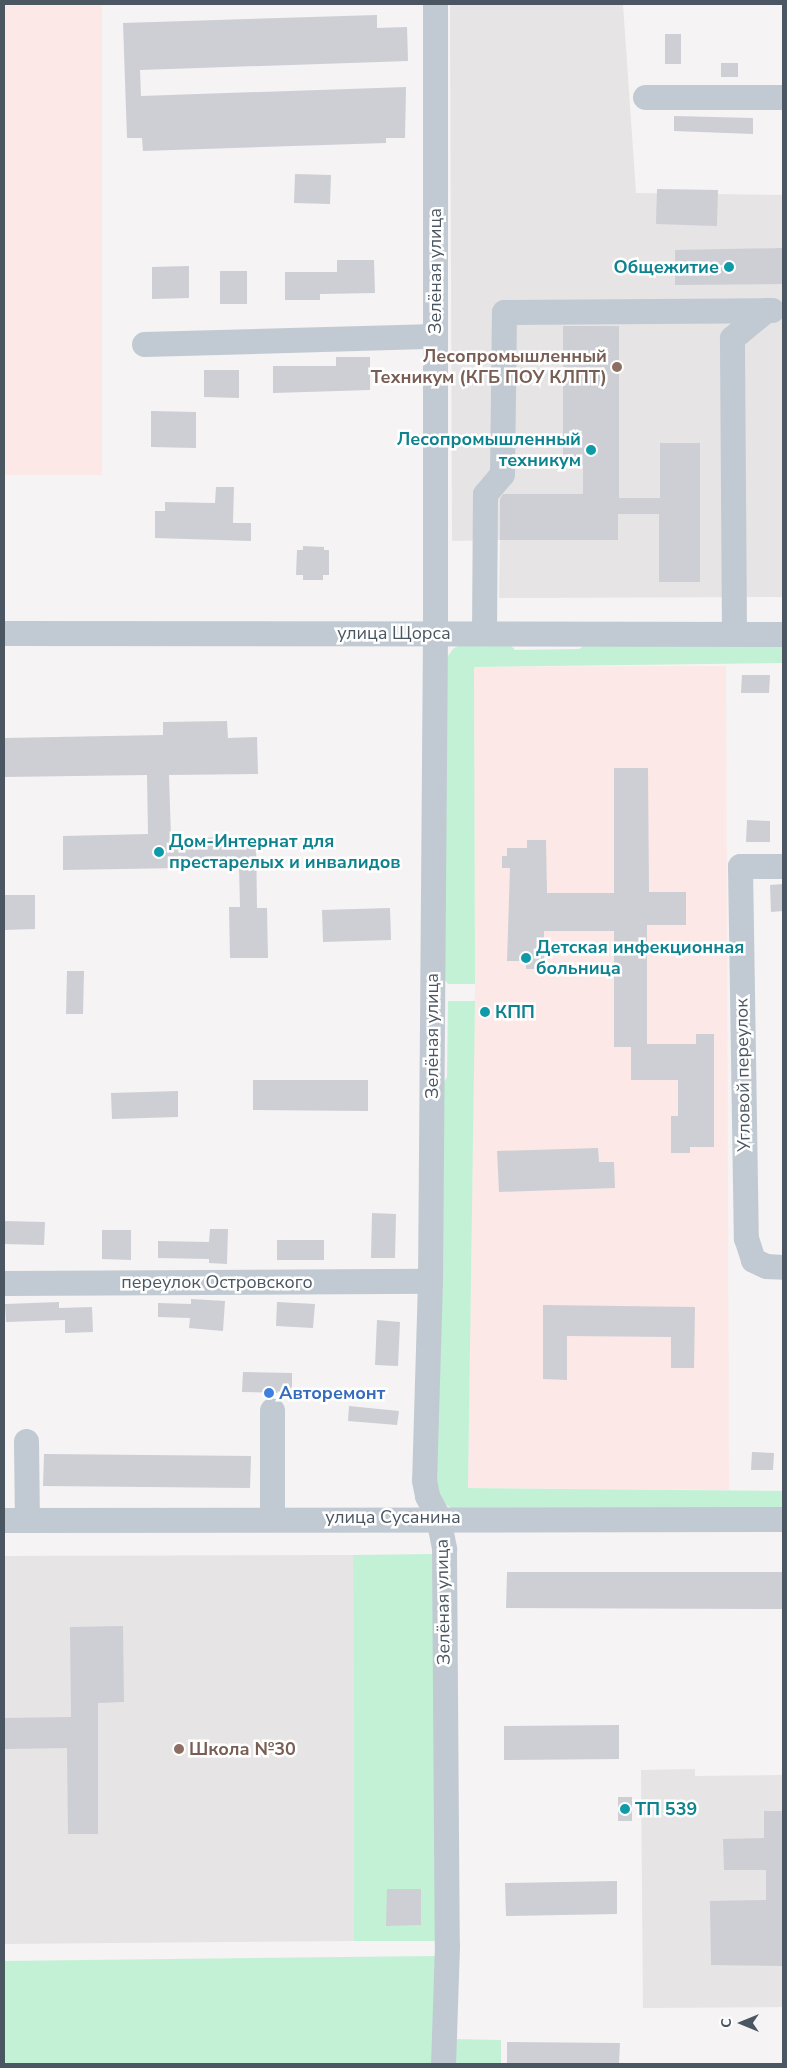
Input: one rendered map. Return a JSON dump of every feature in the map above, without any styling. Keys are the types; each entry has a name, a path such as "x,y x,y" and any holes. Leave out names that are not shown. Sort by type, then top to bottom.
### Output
{"street":[{"name":"Зелёная улица","path":"435,4 435,633 430,1281 424,1480 427,1496 438,1517 444,1549 447,1945 443,2064"},
{"path":"644,97 783,98"},
{"path":"484,633 486,494 502,474 504,312 773,310 732,338 734,634"},
{"path":"144,344 435,336"},
{"name":"улица Щорса","path":"4,633 783,634"},
{"name":"Угловой переулок","path":"783,866 740,866 746,1238 753,1260 766,1266 783,1267"},
{"name":"переулок Островского","path":"4,1283 430,1281"},
{"path":"272,1410 272,1518"},
{"path":"15,1520 26,1441"},
{"name":"улица Сусанина","path":"15,1520 438,1517 783,1519"}],"shaded area":[{"path":"4,4 102,4 102,475 4,475"},
{"name":"Лесопромышленный Техникум (КГБ ПОУ КЛПТ)","path":"450,4 623,4 636,193 783,195 783,597 499,598 500,540 452,541"},
{"path":"726,666 729,1490 468,1488 475,991 474,667"},
{"name":"Школа №30","path":"353,1555 354,1941 4,1944 4,1556"},
{"path":"695,1769 695,1776 783,1775 783,2007 643,2008 641,1770"}],"green space":[{"path":"592,640 783,641 783,663 474,667 475,984 448,984 440,973 446,659 453,649 466,641 507,641 515,650 579,649"},
{"path":"448,1001 475,1001 468,1488 783,1491 783,1510 451,1508 441,1501 432,1480 439,1090 447,1077"},
{"path":"434,1554 436,1941 354,1941 353,1555"},
{"path":"436,1956 436,2064 4,2064 4,1961"},
{"path":"452,2039 501,2040 501,2064 452,2064"}],"building":[{"path":"377,15 377,28 407,27 408,61 140,70 141,96 406,87 405,138 386,138 386,143 143,151 142,138 127,138 123,23"},
{"path":"665,34 681,34 681,64 665,64"},
{"path":"721,63 738,63 738,77 721,77"},
{"path":"674,116 753,118 753,134 674,131"},
{"path":"295,174 331,175 330,204 294,203"},
{"path":"657,189 718,190 717,226 656,224"},
{"name":"Общежитие","path":"783,248 783,284 675,285 675,250"},
{"path":"337,260 374,260 375,293 320,294 320,300 285,300 285,272 337,272"},
{"path":"189,266 189,298 152,299 152,267"},
{"path":"220,271 247,271 247,304 220,304"},
{"name":"Лесопромышленный техникум","path":"563,326 619,326 619,498 660,498 660,443 700,443 700,582 659,582 659,514 618,514 618,540 500,540 500,499 503,494 583,494 583,465 563,465"},
{"path":"336,357 370,357 370,390 273,393 273,366 336,366"},
{"path":"204,370 239,370 239,398 204,397"},
{"path":"151,411 196,412 196,448 151,447"},
{"path":"216,487 234,487 233,523 251,523 251,541 155,538 155,511 165,511 165,502 215,503"},
{"path":"303,546 324,547 324,550 329,550 329,575 323,575 323,580 303,580 303,575 296,575 297,550 303,550"},
{"path":"742,675 770,675 769,693 741,693"},
{"name":"Дом-Интернат для престарелых и инвалидов","path":"227,721 228,738 257,737 258,774 169,775 171,838 256,837 257,908 267,908 268,958 230,958 229,907 240,907 239,867 63,870 63,836 148,834 147,775 4,777 4,738 163,735 163,722"},
{"name":"Детская инфекционная больница","path":"614,768 648,768 649,892 686,892 686,925 647,925 647,1044 696,1044 696,1034 714,1034 714,1147 690,1147 690,1153 671,1153 671,1116 678,1116 678,1080 631,1080 631,1047 614,1047 614,931 544,931 544,969 526,969 526,961 507,961 510,868 502,868 502,856 507,856 507,848 527,848 527,840 546,840 547,893 614,893"},
{"path":"747,820 770,821 770,842 746,842"},
{"path":"783,884 783,911 771,912 770,885"},
{"path":"4,895 35,895 35,929 4,930"},
{"path":"390,908 391,940 323,942 322,910"},
{"path":"67,971 84,971 83,1014 66,1014"},
{"path":"253,1080 368,1080 368,1111 253,1110"},
{"path":"178,1091 178,1117 112,1119 111,1093"},
{"path":"598,1148 599,1162 614,1162 615,1188 499,1192 497,1151"},
{"path":"372,1213 396,1214 395,1258 371,1258"},
{"path":"4,1221 45,1222 44,1245 4,1244"},
{"path":"210,1229 228,1229 227,1264 209,1263 209,1259 158,1258 158,1241 209,1242"},
{"path":"102,1230 131,1230 131,1260 102,1259"},
{"path":"277,1240 324,1240 324,1260 277,1260"},
{"path":"191,1299 225,1301 223,1331 189,1328 190,1318 158,1317 158,1303 191,1304"},
{"path":"59,1302 59,1308 92,1307 93,1332 65,1333 65,1320 6,1322 5,1304"},
{"path":"277,1302 315,1304 313,1328 276,1326"},
{"path":"543,1305 695,1307 694,1368 671,1368 671,1337 567,1336 567,1380 543,1379"},
{"path":"377,1320 400,1322 398,1366 375,1365"},
{"path":"243,1372 292,1373 292,1393 242,1392"},
{"path":"349,1406 399,1411 397,1425 348,1421"},
{"path":"752,1452 774,1453 773,1470 751,1470"},
{"path":"44,1454 251,1456 250,1488 43,1486"},
{"path":"507,1572 783,1572 783,1609 506,1608"},
{"path":"123,1626 124,1702 98,1703 98,1834 68,1834 67,1748 4,1749 4,1718 71,1717 70,1627"},
{"path":"619,1725 619,1759 504,1760 504,1726"},
{"name":"ТП 539","path":"618,1797 632,1797 632,1821 618,1821"},
{"path":"764,1811 783,1811 783,1966 711,1965 710,1901 766,1900 766,1870 724,1870 723,1839 764,1838"},
{"path":"617,1881 617,1914 506,1916 505,1883"},
{"path":"387,1889 421,1889 421,1925 386,1926"},
{"path":"507,2042 620,2043 619,2064 507,2064"}],"place":[{"name":"Общежитие","path":"729,267"},
{"name":"Лесопромышленный Техникум (КГБ ПОУ КЛПТ)","path":"617,367"},
{"name":"Лесопромышленный техникум","path":"591,450"},
{"name":"Дом-Интернат для престарелых и инвалидов","path":"159,852"},
{"name":"Детская инфекционная больница","path":"526,958"},
{"name":"КПП","path":"485,1012"},
{"name":"Авторемонт","path":"269,1393"},
{"name":"Школа №30","path":"179,1749"},
{"name":"ТП 539","path":"625,1809"}]}
